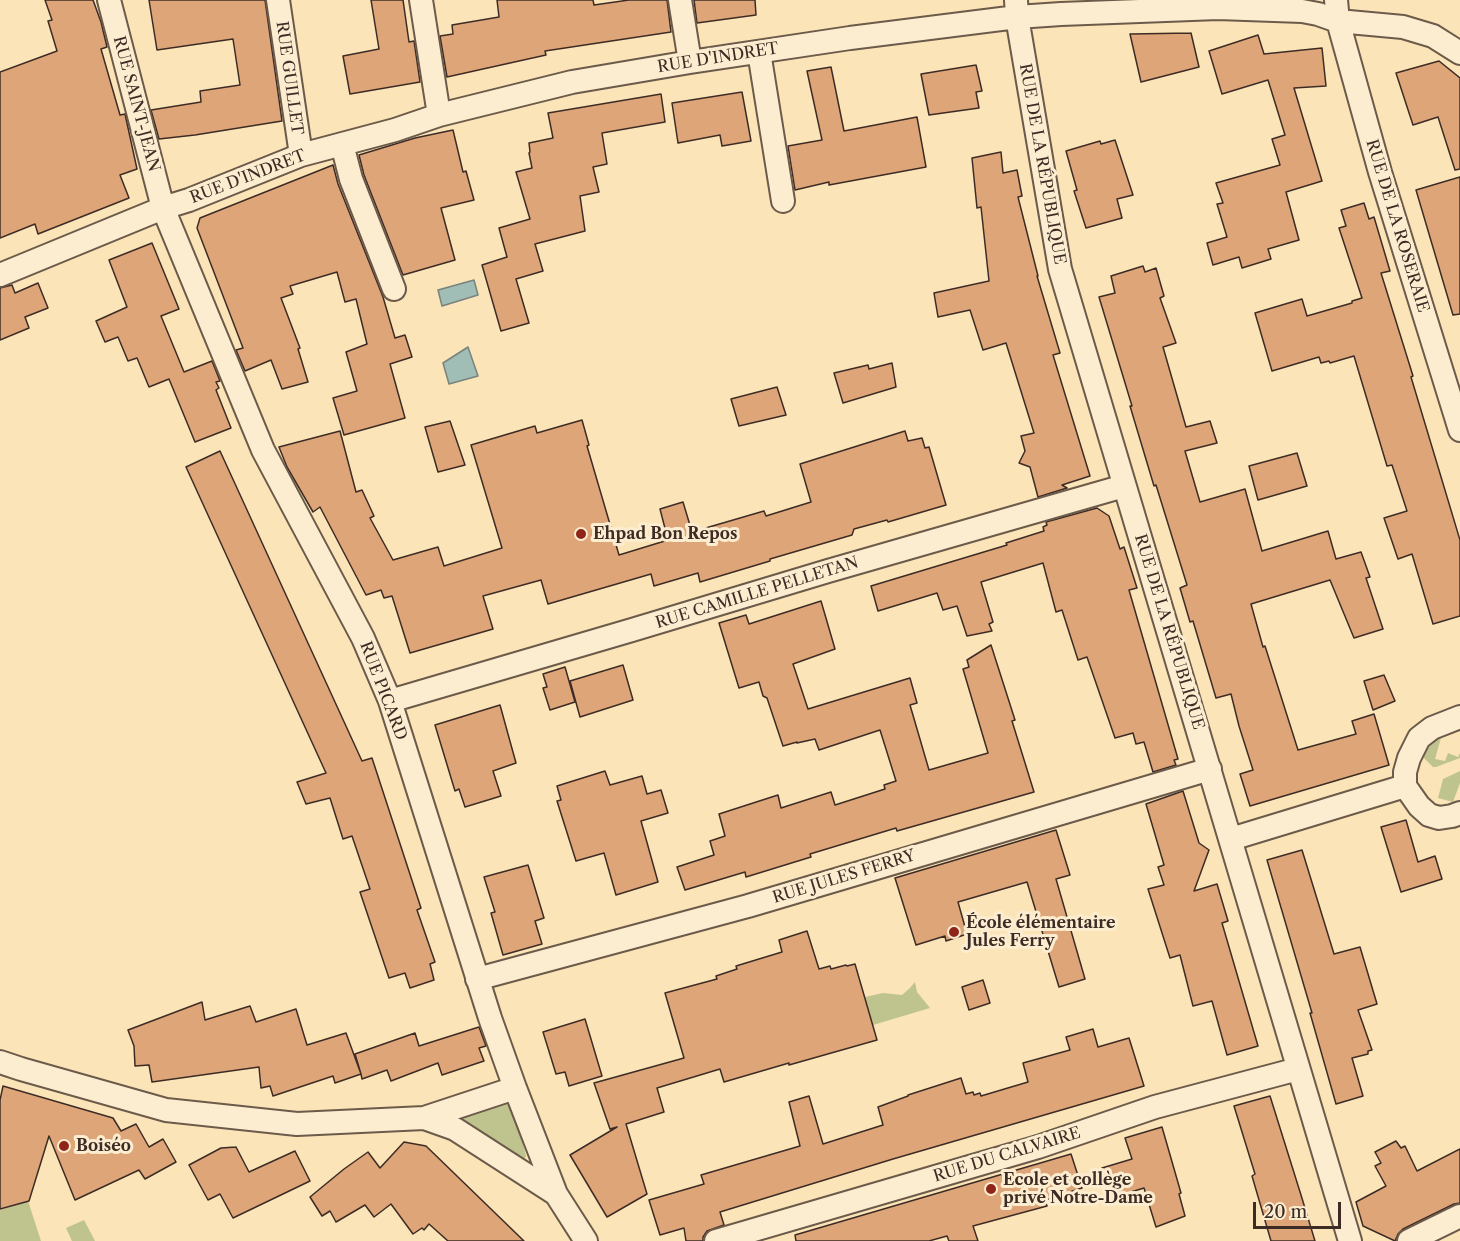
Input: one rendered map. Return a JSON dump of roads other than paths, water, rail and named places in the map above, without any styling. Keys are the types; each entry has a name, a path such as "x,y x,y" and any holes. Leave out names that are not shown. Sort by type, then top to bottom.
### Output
{"street":[{"name":"RUE SAINT-JEAN","path":"109,0 163,208"},
{"name":"RUE GUILLET","path":"278,0 301,155"},
{"path":"421,0 439,115"},
{"path":"680,0 690,62"},
{"name":"RUE D'INDRET","path":"0,275 163,208 189,200 301,155 395,130 439,115 572,82 850,38 1017,8 1061,14 1218,8 1302,11 1317,14 1337,10 1433,36 1460,53"},
{"name":"RUE DE LA RÉPUBLIQUE","path":"1017,8 1060,269 1350,1241"},
{"name":"RUE DE LA ROSERAIE","path":"1337,10 1380,172 1460,430"},
{"path":"759,52 783,201"},
{"path":"342,144 351,179 394,289"},
{"name":"RUE PICARD","path":"163,208 263,450 363,638 390,701 477,980 514,1088 556,1194"},
{"name":"RUE CAMILLE PELLETAN","path":"390,701 1124,486"},
{"path":"1460,717 1432,728 1419,738 1414,745 1405,772 1405,786 1419,806 1429,814 1439,818 1460,813"},
{"name":"RUE JULES FERRY","path":"477,980 748,906 1210,769"},
{"path":"1231,839 1405,786"},
{"path":"0,1062 166,1110 297,1124 424,1118 514,1088"},
{"name":"RUE DU CALVAIRE","path":"716,1241 1038,1147 1155,1107 1298,1069"},
{"path":"424,1118 455,1129 556,1194 586,1241"},
{"path":"1409,1241 1460,1216"}],"water":[{"path":"474,280 478,295 442,306 438,290"},
{"path":"468,347 478,376 449,384 443,363"}],"place":[{"name":"Ehpad Bon Repos","path":"581,534"},
{"name":"École élémentaire Jules Ferry","path":"954,932"},
{"name":"Boiséo","path":"64,1146"},
{"name":"Ecole et collège privé Notre-Dame","path":"991,1189"}]}
